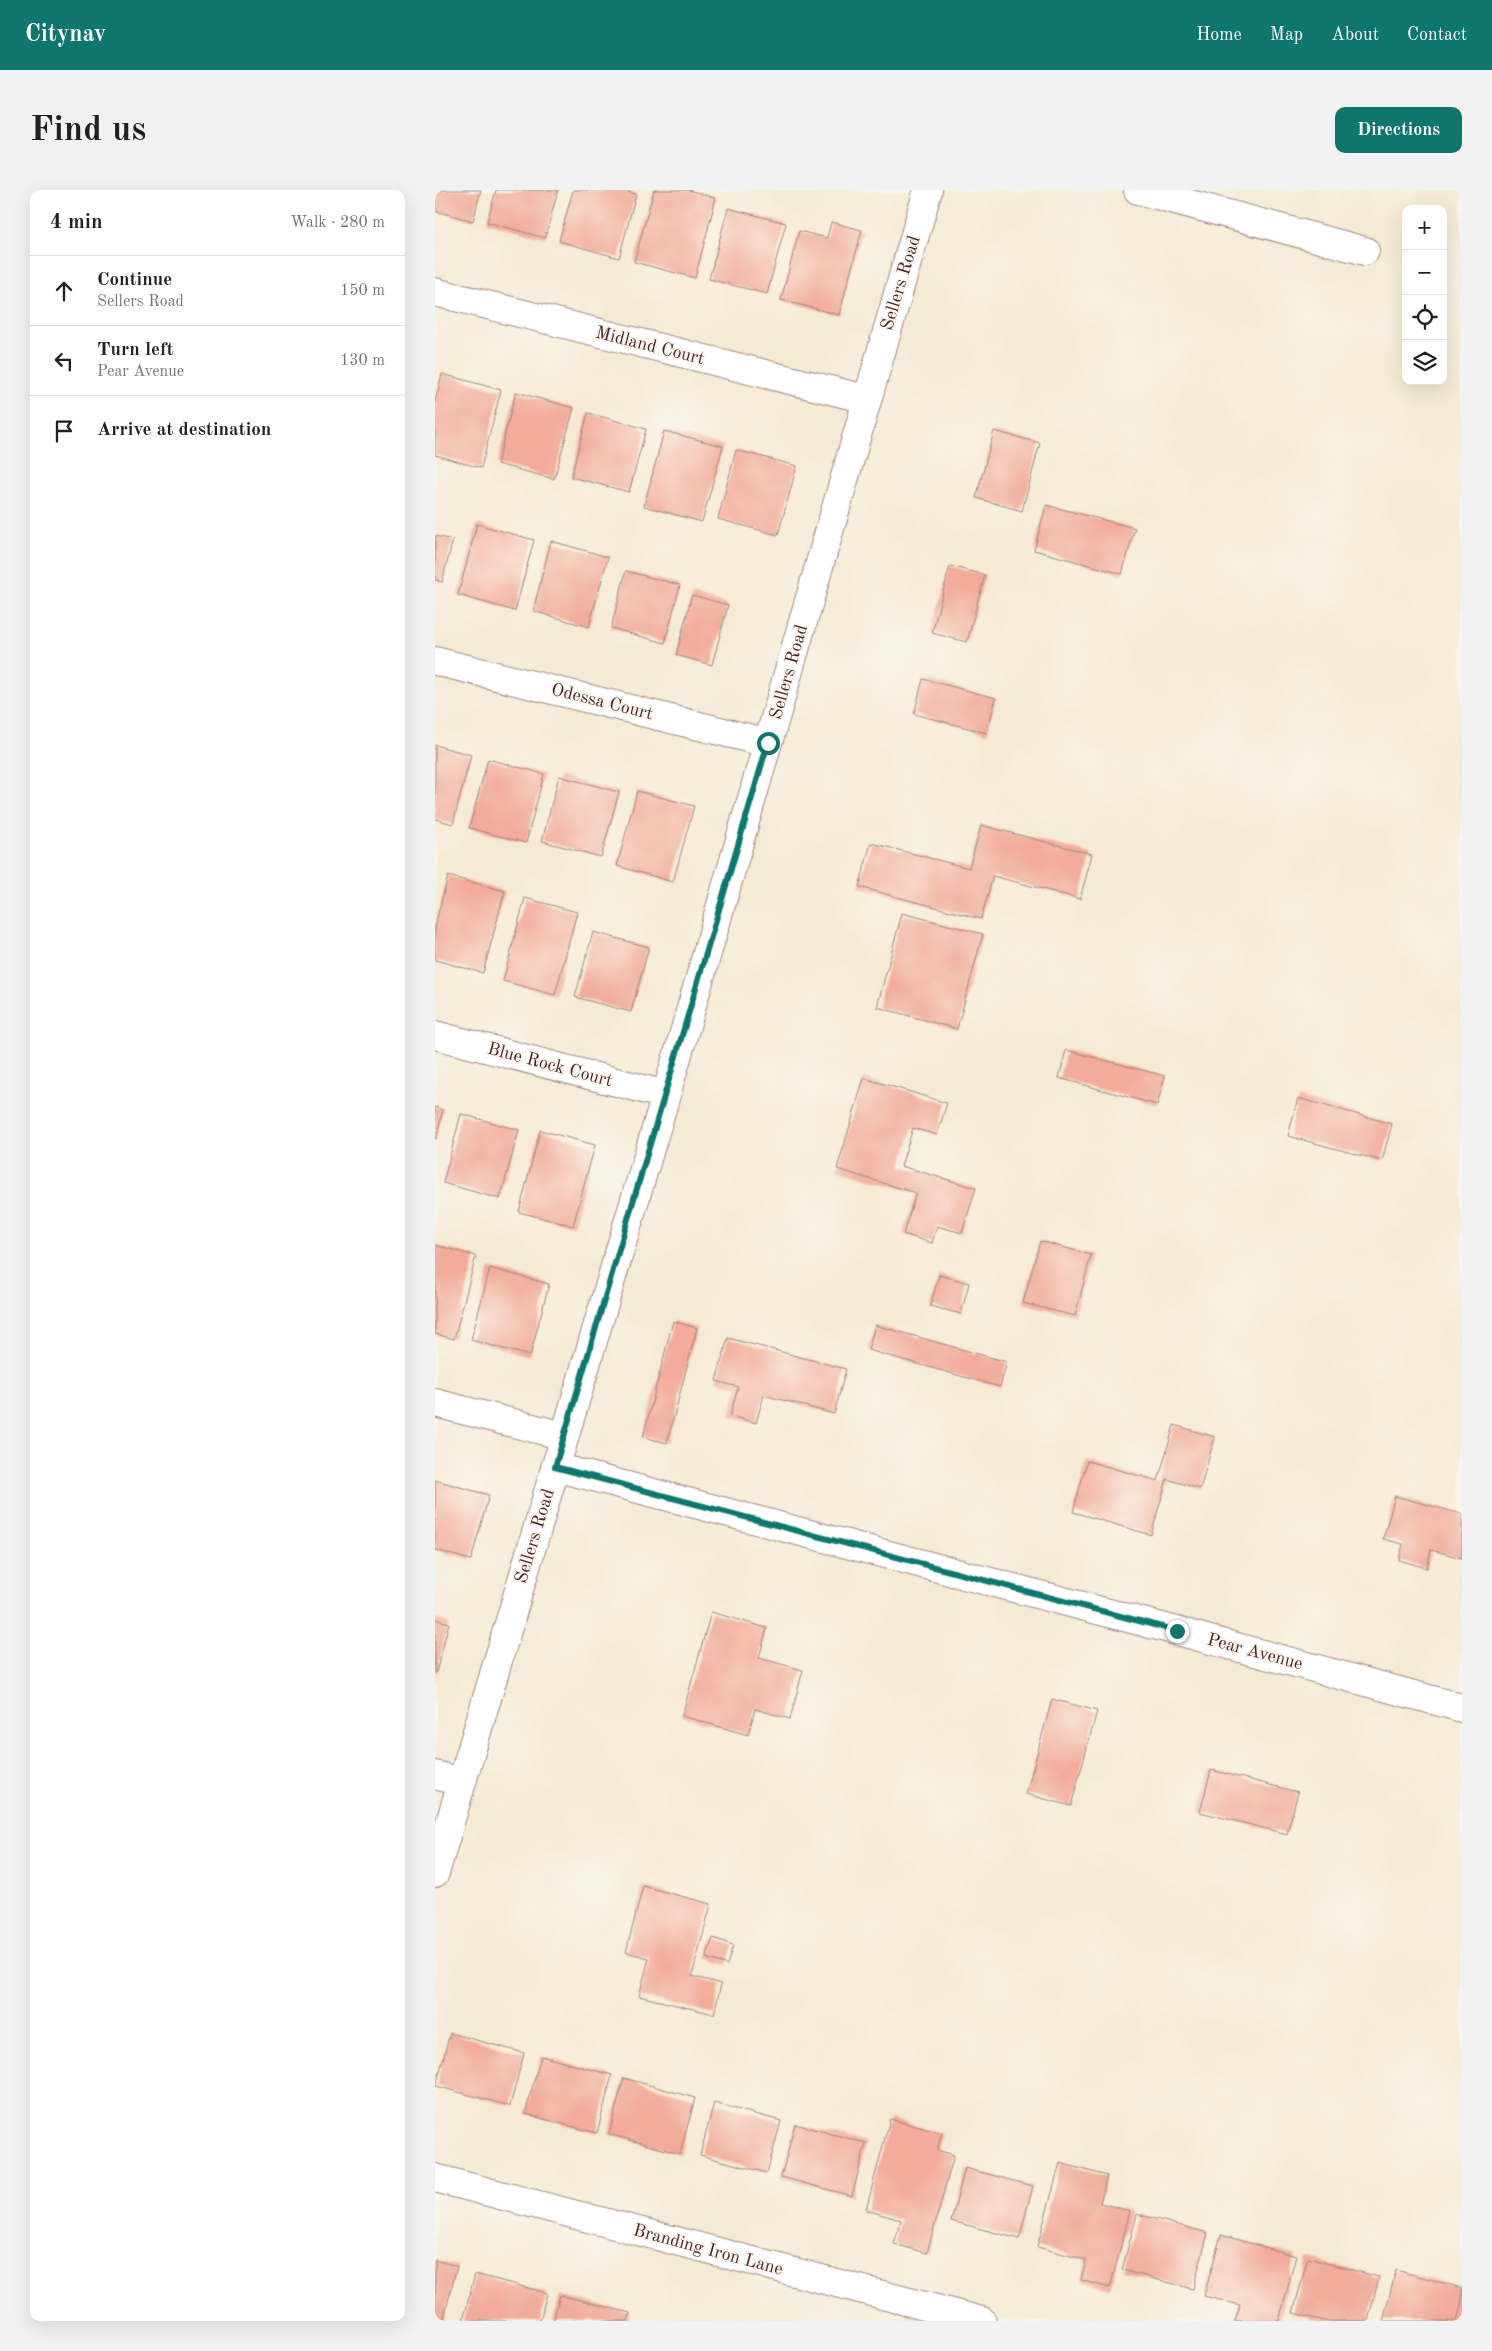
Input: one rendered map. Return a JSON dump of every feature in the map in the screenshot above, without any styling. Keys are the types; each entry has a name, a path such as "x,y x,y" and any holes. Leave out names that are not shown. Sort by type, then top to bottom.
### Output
{"street":[{"name":"Sellers Road","path":"435,1873 666,1095 928,190"},
{"path":"1138,190 1365,251"},
{"name":"Midland Court","path":"435,292 866,399"},
{"name":"Odessa Court","path":"435,661 768,743"},
{"name":"Blue Rock Court","path":"435,1035 666,1095"},
{"path":"435,1403 564,1436"},
{"name":"Pear Avenue","path":"555,1467 1462,1708"},
{"path":"435,1775 462,1782"},
{"name":"Branding Iron Lane","path":"435,2178 981,2321"}],"building":[{"path":"435,190 481,190 473,221 435,211"},
{"path":"496,190 558,190 545,238 487,222"},
{"path":"573,190 621,190 636,194 619,258 559,241"},
{"path":"654,190 688,190 716,198 695,278 634,262"},
{"path":"728,208 786,223 767,294 709,279"},
{"path":"831,222 862,230 839,315 781,300 799,231 827,238"},
{"path":"442,374 501,390 481,468 435,455 435,402"},
{"path":"516,392 574,408 554,479 497,464"},
{"path":"588,413 646,429 629,492 571,477"},
{"path":"664,431 723,446 702,522 644,506"},
{"path":"994,431 1040,443 1022,511 976,498"},
{"path":"736,450 797,466 778,535 718,519"},
{"path":"1046,505 1135,528 1122,574 1034,550"},
{"path":"477,524 534,540 515,611 458,595"},
{"path":"435,536 453,540 442,582 435,580"},
{"path":"551,541 608,557 589,627 533,611"},
{"path":"950,566 985,575 967,642 932,633"},
{"path":"626,571 680,585 665,643 611,628"},
{"path":"692,595 728,605 712,665 676,655"},
{"path":"923,679 996,698 987,733 914,714"},
{"path":"435,745 471,755 453,824 435,819"},
{"path":"488,759 544,774 526,843 469,828"},
{"path":"559,776 619,792 601,857 542,841"},
{"path":"637,791 694,806 673,882 617,866"},
{"path":"981,825 1092,854 1080,899 993,876 981,919 859,887 871,843 969,868"},
{"path":"448,876 505,891 483,973 435,960 435,925"},
{"path":"525,898 577,912 555,995 503,981"},
{"path":"902,913 983,934 957,1029 877,1007"},
{"path":"593,932 649,947 631,1012 575,997"},
{"path":"1066,1050 1165,1076 1157,1105 1059,1078"},
{"path":"864,1078 947,1103 937,1135 913,1128 901,1166 976,1188 962,1233 937,1226 932,1243 903,1234 916,1193 837,1169"},
{"path":"1298,1098 1392,1124 1382,1161 1288,1136"},
{"path":"435,1107 443,1110 436,1139 435,1139"},
{"path":"461,1114 519,1130 500,1199 443,1183"},
{"path":"540,1130 595,1145 573,1226 519,1212"},
{"path":"1040,1241 1091,1255 1075,1316 1023,1303"},
{"path":"435,1245 476,1256 454,1339 435,1334"},
{"path":"490,1268 549,1284 530,1356 471,1340"},
{"path":"939,1275 969,1283 961,1314 930,1306"},
{"path":"673,1321 697,1328 667,1443 643,1437"},
{"path":"875,1325 1007,1362 1000,1387 868,1350"},
{"path":"728,1338 846,1369 834,1414 764,1395 756,1423 730,1416 738,1387 716,1381"},
{"path":"1174,1425 1215,1437 1200,1489 1167,1479 1151,1535 1073,1512 1087,1461 1158,1481"},
{"path":"435,1480 489,1495 471,1560 435,1550"},
{"path":"1395,1496 1462,1514 1462,1558 1431,1550 1427,1568 1399,1560 1403,1544 1383,1539"},
{"path":"711,1612 767,1628 759,1658 803,1670 790,1719 755,1709 748,1735 682,1716"},
{"path":"435,1619 449,1623 436,1673 435,1673"},
{"path":"1052,1699 1097,1711 1071,1806 1026,1794"},
{"path":"1211,1770 1298,1792 1287,1834 1200,1812"},
{"path":"643,1886 711,1904 692,1976 721,1984 714,2014 639,1996 649,1958 626,1952"},
{"path":"713,1938 733,1945 727,1965 706,1958"},
{"path":"450,2033 524,2053 510,2106 436,2086"},
{"path":"541,2056 612,2075 597,2133 525,2114"},
{"path":"624,2078 695,2098 680,2154 609,2134"},
{"path":"714,2103 781,2121 767,2173 700,2155"},
{"path":"890,2119 942,2133 937,2150 954,2155 927,2253 894,2244 901,2220 866,2210"},
{"path":"795,2124 866,2143 852,2196 781,2177"},
{"path":"1060,2163 1107,2176 1100,2203 1130,2211 1110,2288 1081,2280 1086,2260 1037,2247"},
{"path":"965,2168 1033,2186 1019,2239 951,2221"},
{"path":"1137,2214 1208,2233 1193,2289 1122,2270"},
{"path":"1221,2235 1296,2256 1279,2321 1235,2321 1240,2305 1204,2296"},
{"path":"1308,2258 1379,2277 1368,2321 1324,2321 1293,2313"},
{"path":"435,2260 457,2266 443,2321 435,2321"},
{"path":"1396,2270 1462,2288 1462,2301 1457,2321 1383,2321"},
{"path":"475,2274 547,2293 540,2321 463,2321"},
{"path":"560,2295 630,2313 628,2321 553,2321"}],"route":[{"path":"768,743 555,1467 1177,1631"}]}
